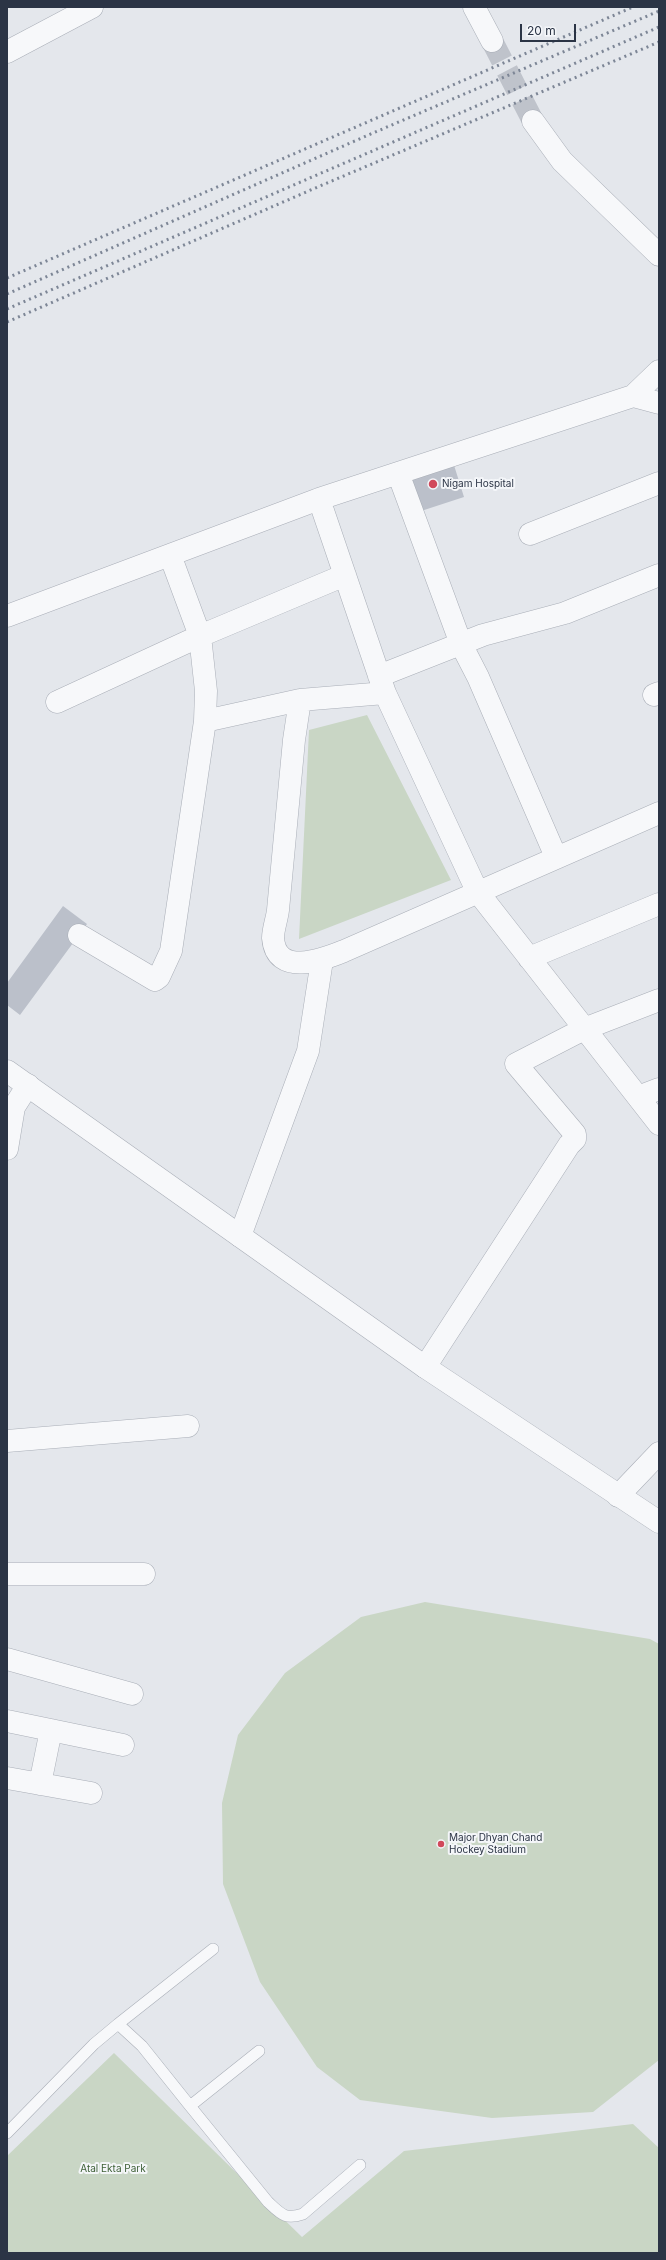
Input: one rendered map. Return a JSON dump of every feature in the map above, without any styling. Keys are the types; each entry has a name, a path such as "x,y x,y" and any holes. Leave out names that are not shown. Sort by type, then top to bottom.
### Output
{"street":[{"path":"7,52 69,13 92,7"},
{"path":"474,7 492,41"},
{"path":"533,121 562,161 659,255"},
{"path":"7,616 319,499 633,396 659,371"},
{"path":"633,396 659,403"},
{"path":"398,473 461,644 478,677 556,857"},
{"path":"530,534 659,483"},
{"path":"319,499 382,685 477,891 659,1124"},
{"path":"80,935 156,980 159,977 171,951 205,721 206,691 200,636 170,555"},
{"path":"57,702 200,636 345,575"},
{"path":"205,721 300,700 382,685 461,644 483,635 565,613 659,575"},
{"path":"300,700 294,740 278,910 273,937 276,950 283,958 302,964 322,960 477,891 659,813"},
{"path":"529,958 659,904"},
{"path":"240,1236 308,1051 322,960"},
{"path":"426,1368 569,1145 575,1139 575,1134 572,1130 516,1064 584,1029 659,1000"},
{"path":"7,1071 426,1368 659,1522"},
{"path":"7,1149 10,1108 28,1085"},
{"path":"638,1097 659,1089"},
{"path":"7,1442 188,1426"},
{"path":"618,1496 659,1453"},
{"path":"7,1574 144,1574"},
{"path":"7,1658 132,1694"},
{"path":"7,1721 123,1745"},
{"path":"40,1784 51,1730"},
{"path":"7,1778 91,1793"}],"lane":[{"path":"7,2133 94,2044 213,1949"},
{"path":"118,2024 142,2046 268,2202 281,2214 292,2218 303,2214 360,2165"},
{"path":"190,2106 259,2051"}],"green space":[{"path":"367,715 451,880 299,939 309,730"},
{"name":"Major Dhyan Chand Hockey Stadium","path":"425,1602 650,1639 659,1644 659,2060 593,2112 492,2118 360,2100 317,2067 260,1982 223,1884 222,1803 238,1735 285,1673 361,1617"},
{"name":"Atal Ekta Park","path":"114,2053 302,2237 404,2151 633,2124 659,2148 659,2253 7,2253 7,2156"}],"building":[{"path":"453,462 464,497 415,513 403,479"},
{"path":"63,906 87,924 20,1015 7,1005 7,983"}],"tunnel":[{"path":"492,41 533,121"}],"railway":[{"path":"7,278 633,7"},
{"path":"7,294 373,133 659,11"},
{"path":"7,309 659,27"},
{"path":"7,322 320,186 659,42"}],"place":[{"name":"Nigam Hospital","path":"433,484"},
{"name":"Major Dhyan Chand Hockey Stadium","path":"441,1844"}]}
